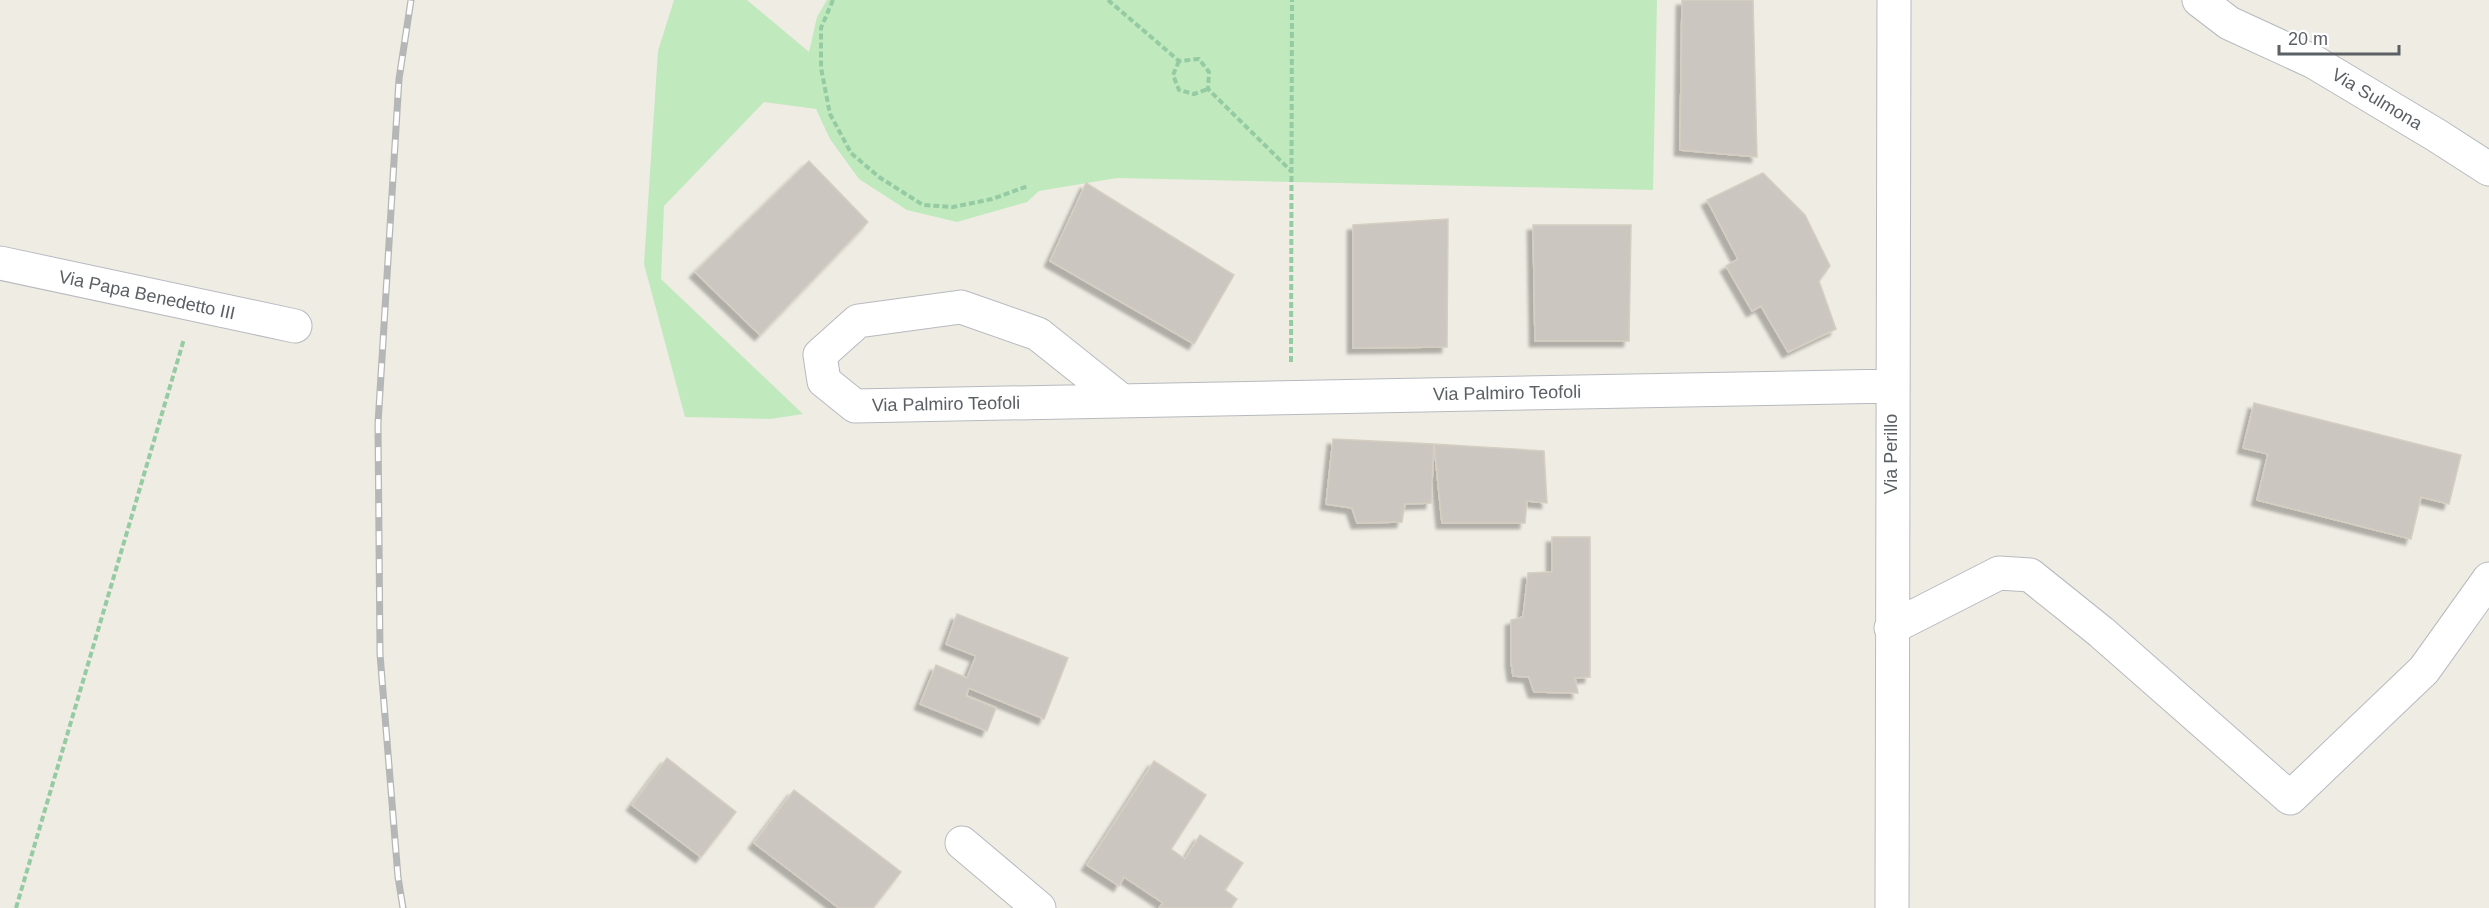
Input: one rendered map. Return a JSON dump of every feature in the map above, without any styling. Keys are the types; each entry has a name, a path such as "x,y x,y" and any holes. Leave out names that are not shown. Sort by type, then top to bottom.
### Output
{"street":[{"name":"Via Perillo","path":"1892,908 1894,0"},
{"name":"Via Sulmona","path":"2199,0 2229,23 2314,62 2489,169"},
{"name":"Via Papa Benedetto III","path":"0,263 295,326"},
{"name":"Via Palmiro Teofoli","path":"1122,401 1038,334 961,307 858,321 820,355 824,381 855,406 1291,398 1892,386"},
{"path":"1891,628 1999,573 2030,575 2101,632 2290,798 2424,670 2489,579"},
{"path":"963,843 1039,908"}],"path":[{"path":"833,0 821,28 821,68 830,114 851,153 879,177 923,205 953,207 992,199 1028,186"},
{"path":"1108,0 1179,61 1199,59 1209,72 1208,89 1291,171"},
{"path":"1291,398 1292,0"},
{"path":"1179,61 1173,75 1179,90 1194,94 1208,89"},
{"path":"16,908 194,305"}],"green space":[{"path":"674,0 747,0 809,52 817,17 827,0 1657,0 1653,190 1117,178 1039,191 1027,202 957,222 907,210 859,179 830,139 816,109 764,102 664,206 661,279 803,414 770,419 685,417 644,264 658,51"}],"building":[{"path":"1682,0 1753,0 1757,157 1680,150"},
{"path":"809,161 868,222 760,335 695,272"},
{"path":"1763,173 1805,215 1830,266 1819,281 1836,329 1788,352 1761,306 1752,311 1726,266 1738,259 1707,200"},
{"path":"1086,183 1234,275 1194,344 1050,261"},
{"path":"1448,219 1447,347 1353,348 1353,225"},
{"path":"1533,225 1631,225 1629,341 1535,341"},
{"path":"2254,403 2461,455 2449,504 2421,497 2411,539 2257,500 2268,454 2243,448"},
{"path":"1333,439 1434,444 1431,503 1405,504 1402,522 1357,523 1352,508 1326,504"},
{"path":"1434,444 1544,451 1547,503 1527,501 1525,523 1442,523"},
{"path":"1552,537 1590,537 1590,677 1575,678 1578,693 1534,692 1529,677 1513,676 1511,620 1523,617 1528,573 1552,572"},
{"path":"957,614 1068,658 1044,719 969,688 966,696 996,708 987,731 920,704 936,665 967,678 976,656 946,644"},
{"path":"667,758 736,812 701,857 632,805"},
{"path":"1154,761 1206,795 1171,849 1185,859 1200,835 1243,863 1225,890 1237,899 1231,908 1159,908 1163,903 1124,877 1119,886 1087,865"},
{"path":"794,790 901,872 873,908 839,908 754,843"}],"railway":[{"path":"403,908 398,877 380,654 378,424 399,79 411,0"}]}
